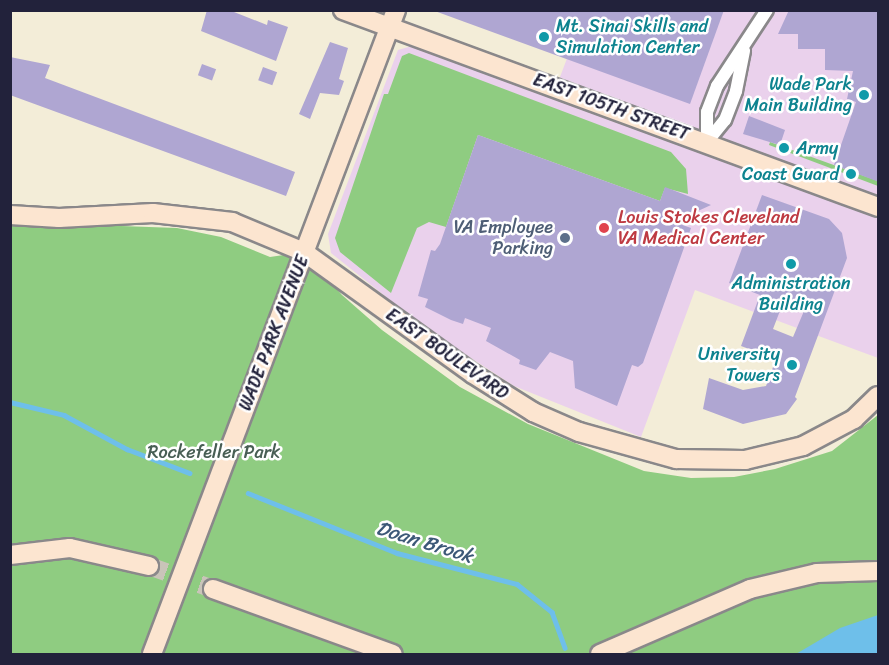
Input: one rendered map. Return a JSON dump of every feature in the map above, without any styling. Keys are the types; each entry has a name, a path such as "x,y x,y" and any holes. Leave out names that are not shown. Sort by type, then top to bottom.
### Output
{"street":[{"name":"EAST 105TH STREET","path":"343,10 392,19 879,207"},
{"path":"707,142 707,112 717,86 744,51 767,10"},
{"name":"WADE PARK AVENUE","path":"152,654 392,19"},
{"path":"707,142 725,120 736,91 744,51"},
{"name":"EAST BOULEVARD","path":"10,215 59,218 183,214 232,222 304,252 473,374 533,412 643,452 692,462 772,455 828,435 879,396"},
{"path":"10,555 70,548 149,566"},
{"path":"600,654 750,589 816,573 879,571"},
{"path":"213,589 393,654"}],"shaded area":[{"name":"Louis Stokes Cleveland VA Medical Center","path":"585,11 878,11 878,358 695,290 641,437 514,386 425,328 331,253 328,234 398,50 412,46 552,98"}],"green space":[{"path":"409,53 671,152 686,169 688,194 665,188 660,201 478,135 446,227 429,222 417,228 391,293 340,252 335,238 384,94 388,94 402,56"},
{"path":"770,142 878,181 878,186 769,145"},
{"name":"Rockefeller Park","path":"10,222 177,228 221,237 270,257 304,252 342,295 382,330 460,387 528,424 644,471 691,478 734,477 775,469 832,451 878,415 878,654 11,654"}],"water":[{"path":"878,615 878,654 796,654 840,628"}],"building":[{"path":"207,10 229,10 267,25 268,20 288,27 276,61 201,31"},
{"path":"432,10 724,10 690,104"},
{"name":"Wade Park Main Building","path":"789,10 879,10 879,182 834,165 856,102 847,99 853,71 825,70 825,49 798,49 798,34 778,34"},
{"path":"330,42 348,48 339,79 344,81 339,95 320,93 310,119 299,114"},
{"path":"10,57 50,65 45,78 295,172 286,196 10,95"},
{"path":"202,64 216,69 212,80 198,75"},
{"path":"263,67 277,72 272,85 258,80"},
{"path":"749,116 785,130 780,145 743,134"},
{"name":"VA Employee Parking","path":"478,135 660,201 665,187 711,205 674,222 691,228 643,363 638,367 632,365 617,406 575,388 573,361 550,352 536,370 519,364 520,360 486,341 491,328 465,318 463,324 451,320 425,307 428,299 418,296 431,250 435,251 440,244"},
{"path":"762,195 829,219 842,233 847,258 795,397 797,399 786,414 743,424 703,409 709,378 743,390 766,386 776,359 741,346 760,295 729,283","holes":["783,303 804,311 793,337 773,329"]}],"waterway":[{"name":"Doan Brook","path":"10,402 64,415 127,449 190,473"},
{"name":"Doan Brook","path":"248,493 397,553 517,584 552,612 565,648"}],"tunnel":[{"path":"149,566 213,589"}],"place":[{"name":"Mt. Sinai Skills and Simulation Center","path":"544,37"},
{"name":"Wade Park Main Building","path":"864,95"},
{"name":"Army","path":"784,148"},
{"name":"Coast Guard","path":"851,174"},
{"name":"Louis Stokes Cleveland VA Medical Center","path":"604,228"},
{"name":"VA Employee Parking","path":"565,238"},
{"name":"Administration Building","path":"791,264"},
{"name":"University Towers","path":"792,365"}]}
